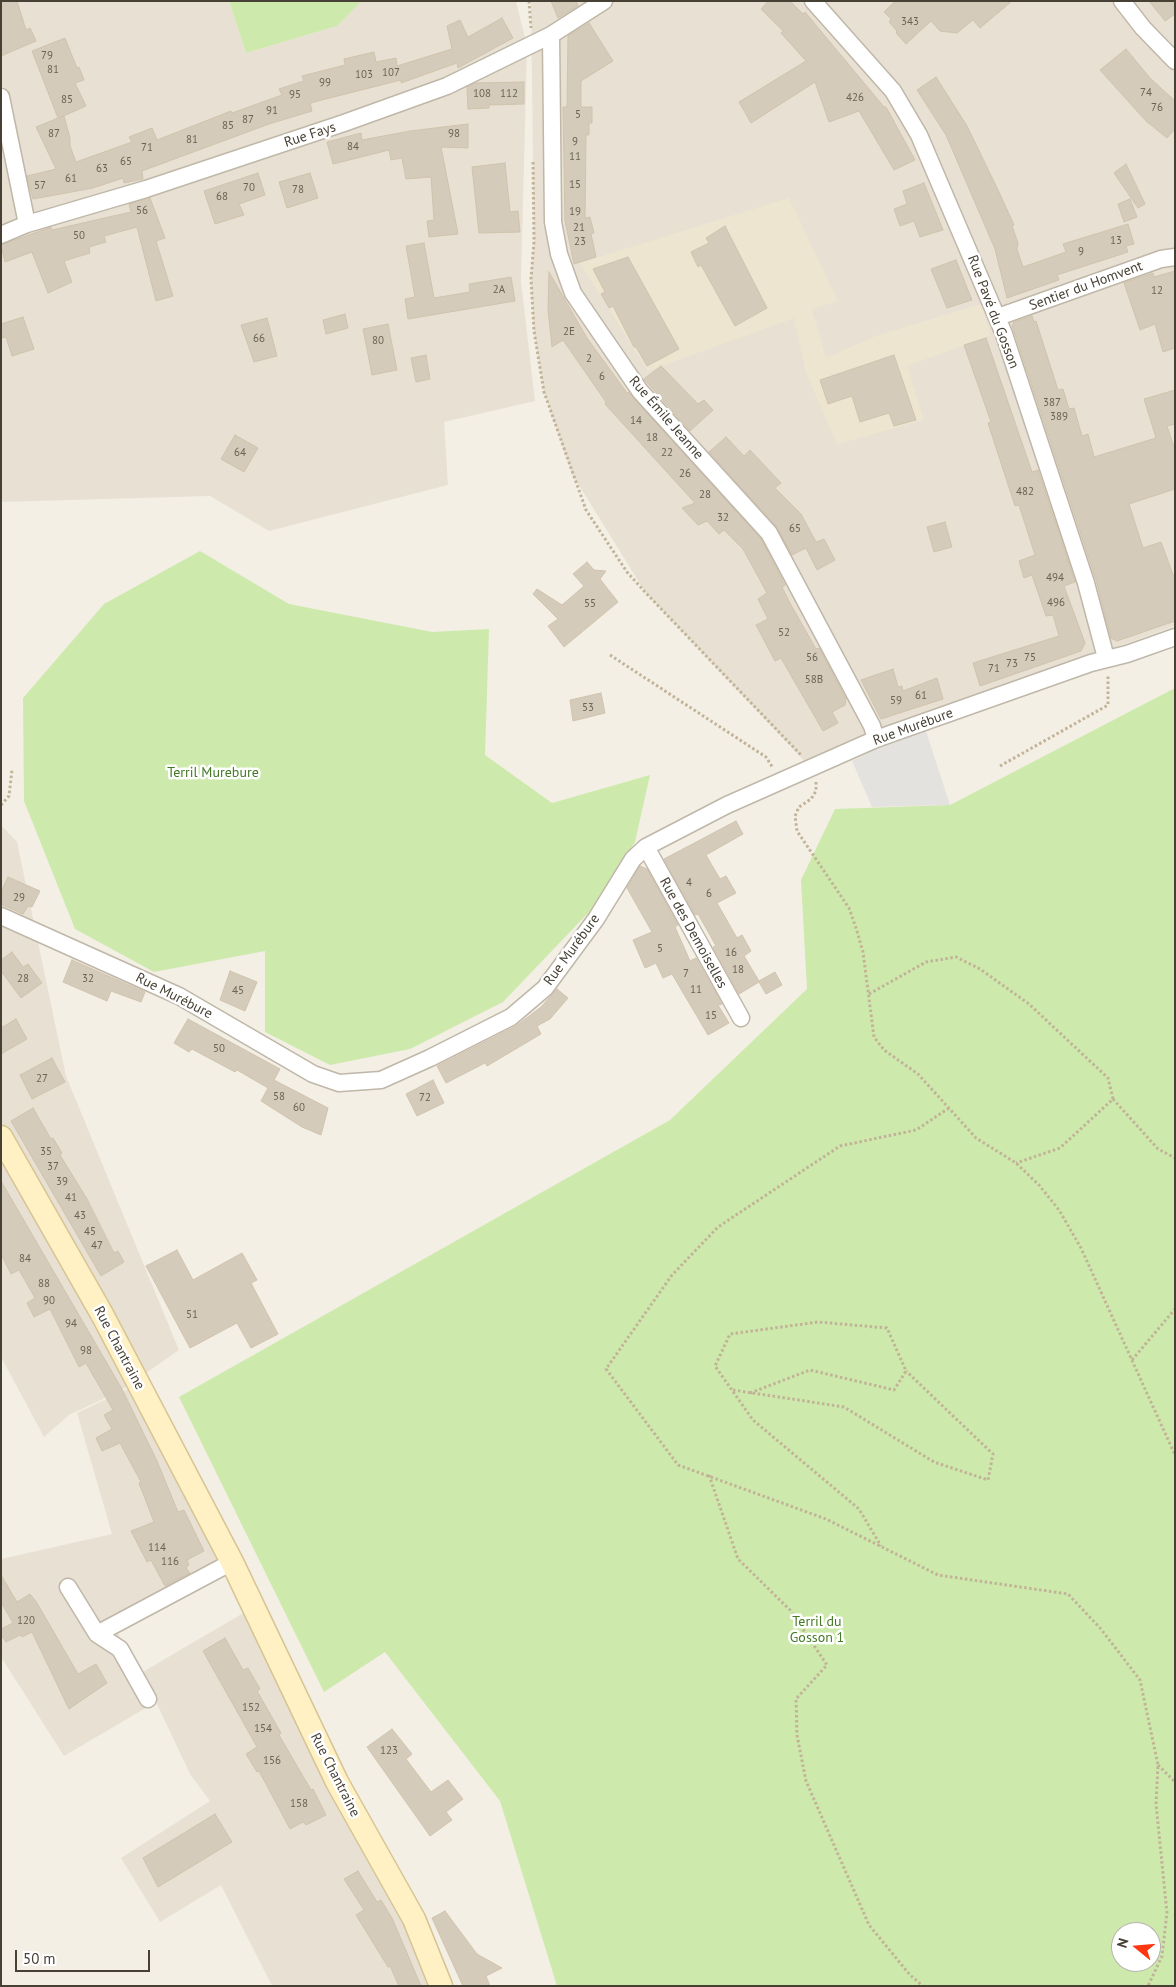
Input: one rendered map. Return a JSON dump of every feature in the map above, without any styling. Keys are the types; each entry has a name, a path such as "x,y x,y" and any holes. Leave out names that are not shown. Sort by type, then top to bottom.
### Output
{"street":[{"name":"Rue Fays","path":"1,235 27,224 146,189 354,120 448,86 551,35 604,1"},
{"name":"Rue Pavé du Gosson","path":"813,1 893,91 919,135 998,317 1086,583 1107,666"},
{"path":"1122,1 1142,28 1175,61"},
{"name":"Rue Émile Jeanne","path":"551,35 553,222 559,254 574,293 640,391 769,533 872,726 876,739"},
{"path":"1,97 27,224"},
{"name":"Sentier du Homvent","path":"998,317 1161,259 1175,257"},
{"name":"Rue Murébure","path":"1,916 179,996 313,1074 339,1083 381,1080 430,1058 511,1017 545,988 596,919 633,859 646,847 727,805 876,739 1107,666 1127,654 1175,637"},
{"name":"Rue des Demoiselles","path":"646,847 740,1018"},
{"name":"Rue Chantraine","path":"1,1137 103,1316 232,1562 337,1782 414,1919 441,1986"},
{"path":"98,1634 232,1562"},
{"path":"68,1587 98,1634 120,1649 148,1699"}],"path":[{"path":"529,1 533,43"},
{"path":"533,152 534,241 530,279 534,331 544,392 586,510 628,572 645,592 800,754 811,768 816,783 816,792 799,807 795,816 797,831 849,908 863,952 874,1037 878,1045 918,1074 976,1138 1016,1163 1040,1185 1059,1210 1077,1241 1175,1455"},
{"path":"610,655 766,757 782,781"},
{"path":"1000,766 1108,704 1107,666"},
{"path":"1,805 9,796 12,770"},
{"path":"869,994 926,962 956,957 980,969 1029,1004 1108,1078 1113,1100 1158,1149 1175,1158"},
{"path":"1016,1163 1060,1148 1113,1100"},
{"path":"949,1108 916,1130 840,1146 718,1227 672,1275 606,1368 678,1464 826,1519 938,1575 1068,1594 1101,1629 1140,1680 1158,1765 1156,1804 1166,1913 1162,1956 1148,1986"},
{"path":"1132,1360 1175,1309"},
{"path":"732,1390 844,1407 934,1462 988,1480 993,1454 906,1372 887,1328 818,1322 730,1334 714,1366 754,1420 859,1509 881,1546"},
{"path":"750,1393 810,1370 894,1390 906,1372"},
{"path":"709,1474 738,1559 790,1610 827,1664 796,1699 797,1735 806,1781 869,1925 910,1976 923,1986"},
{"path":"1158,1765 1175,1782"}],"shaded area":[{"path":"1,1 229,1 246,53 337,26 362,1 516,1 527,46 521,281 535,401 444,422 448,485 269,531 210,496 1,502"},
{"path":"531,1 1175,1 1175,626 871,736 811,768 645,592 572,474 544,392 534,331 531,279 534,241"},
{"path":"789,198 838,301 812,309 826,358 876,336 981,304 991,335 907,366 924,420 837,444 806,373 794,318 648,371 580,263"},
{"path":"926,731 950,805 872,807 852,761 880,747"},
{"path":"1,825 17,842 66,1076 179,1350 122,1390 69,1415 44,1437 1,1357"},
{"path":"136,1385 229,1566 109,1618 141,1673 262,1602 441,1986 272,1986 221,1885 160,1922 121,1858 210,1801 190,1774 156,1702 64,1756 1,1657 1,1559 112,1534 77,1413"}],"green space":[{"path":"229,1 362,1 337,26 246,53"},
{"name":"Terril Murebure","path":"200,551 289,604 432,632 489,629 485,755 552,803 650,775 635,842 590,911 503,1002 410,1049 330,1065 265,1032 265,951 154,972 75,929 24,801 23,698 104,604"},
{"name":"Terril du Gosson 1","path":"1175,688 1175,1986 557,1986 500,1801 385,1652 324,1692 179,1397 670,1120 807,989 801,880 835,809 950,805"}],"building":[{"path":"1,1 17,1 26,30 30,28 36,41 1,56"},
{"path":"551,1 576,1 578,6 558,18"},
{"path":"768,1 790,1 803,14 805,12 884,107 886,107 915,160 894,170 859,111 829,122 815,82 751,123 739,102 806,61 781,33 783,31 761,9"},
{"path":"895,1 1012,1 980,28 973,20 957,33 940,31 931,21 906,44 896,33 897,31 889,22 891,19 884,12"},
{"path":"1149,1 1175,1 1175,14 1165,21"},
{"path":"502,18 513,38 458,68 457,63 401,83 401,80 310,103 312,111 269,124 142,171 143,179 124,183 123,178 93,188 33,199 27,176 56,169 36,127 58,118 32,51 65,38 84,80 75,83 86,106 59,118 64,116 70,138 70,146 76,162 132,142 129,137 152,128 157,140 231,111 232,113 282,95 279,89 304,81 302,76 345,65 344,59 374,52 376,62 396,58 397,66 452,49 447,26 460,20 468,37"},
{"path":"589,23 613,61 581,81 581,107 592,107 592,123 589,123 589,135 586,135 585,218 590,217 594,233 591,234 596,257 574,264 565,221 563,107 567,107 568,36"},
{"path":"1126,49 1150,78 1175,101 1175,129 1167,138 1146,121 1100,70"},
{"path":"936,77 967,126 999,192 1014,225 1012,226 1023,267 1066,252 1063,244 1128,224 1134,244 1126,246 1128,252 1057,275 1059,280 1007,298 995,249 946,135 917,90"},
{"path":"524,82 524,104 489,105 489,108 468,109 467,87 475,83"},
{"path":"468,124 468,148 441,147 458,234 429,237 427,221 434,220 431,177 406,179 402,158 391,160 389,150 333,164 327,142 361,133 362,140 410,131"},
{"path":"505,163 510,212 518,211 520,232 479,233 472,167"},
{"path":"1126,164 1145,204 1138,208 1114,173"},
{"path":"258,173 265,195 239,204 244,215 215,224 204,191"},
{"path":"310,173 318,198 287,208 279,182"},
{"path":"924,183 943,230 920,237 914,221 900,226 894,209 907,204 903,191"},
{"path":"150,198 165,238 156,241 173,296 156,301 137,227 104,236 106,242 89,247 90,253 64,261 72,282 48,293 32,252 5,262 1,245 51,227 52,230 131,212 129,204"},
{"path":"1130,199 1137,217 1124,222 1118,204"},
{"path":"725,226 767,308 735,326 701,265 698,267 691,252 709,243 706,238"},
{"path":"424,243 434,298 470,292 469,284 511,277 515,301 408,319 405,299 415,297 406,246"},
{"path":"628,257 679,349 647,366 636,347 634,347 613,306 609,308 601,294 605,292 593,269"},
{"path":"956,260 972,300 947,308 931,269"},
{"path":"1175,271 1175,348 1163,352 1155,324 1140,330 1124,283 1153,273 1154,277"},
{"path":"549,272 587,338 627,393 761,539 785,585 782,587 791,605 816,649 819,648 846,699 845,705 832,712 838,723 823,731 781,658 775,661 756,625 768,619 758,599 767,593 743,549 724,530 719,534 707,521 698,525 682,508 695,503 605,404 606,402 563,340 552,347 548,310"},
{"path":"345,314 348,328 326,334 323,320"},
{"path":"1032,316 1034,322 1036,321 1058,390 1063,389 1069,409 1074,408 1082,436 1088,434 1094,457 1156,438 1144,399 1175,390 1175,424 1167,426 1175,450 1175,489 1129,504 1143,548 1161,542 1175,580 1175,621 1117,641 1111,638 1096,580 1012,325 1014,322"},
{"path":"23,317 34,349 12,356 6,337 1,338 1,324"},
{"path":"267,318 277,356 254,362 241,325"},
{"path":"388,324 397,370 372,375 363,329"},
{"path":"986,338 1032,472 1038,470 1075,582 1064,586 1085,643 1081,651 980,686 973,663 1059,636 1053,615 1046,616 1032,575 1024,578 1019,561 1035,555 1019,505 1015,506 988,423 991,422 964,345"},
{"path":"426,355 430,379 416,382 411,358"},
{"path":"894,355 916,420 894,426 889,413 860,422 852,396 828,404 820,380"},
{"path":"661,366 698,404 704,400 713,410 690,431 644,379"},
{"path":"235,435 258,448 244,472 221,459"},
{"path":"726,437 744,456 750,450 781,483 775,488 801,514 816,542 824,539 835,560 817,570 806,548 792,555 776,526 709,452"},
{"path":"945,522 952,547 934,552 927,527"},
{"path":"587,562 594,570 606,571 600,579 618,602 564,647 548,626 558,619 533,594 537,589 562,605 584,586 573,574"},
{"path":"893,669 898,687 902,686 903,691 937,678 943,699 881,719 861,680"},
{"path":"601,693 605,713 573,721 570,700"},
{"path":"736,821 743,834 706,855 720,879 726,876 736,893 717,903 737,938 742,935 751,951 744,956 759,981 775,972 782,985 766,994 759,982 739,994 713,947 716,946 698,914 695,915 664,859"},
{"path":"640,866 647,869 678,925 675,927 690,961 696,958 722,1004 718,1005 729,1023 708,1035 672,974 663,978 656,963 645,968 633,940 652,932 627,888"},
{"path":"8,877 40,891 32,907 28,906 23,914 1,904 1,892"},
{"path":"12,952 23,967 28,964 42,983 21,998 1,971 1,960"},
{"path":"72,960 145,992 141,1002 111,991 107,1001 63,982"},
{"path":"230,971 257,982 245,1011 220,1000"},
{"path":"557,989 568,998 550,1019 537,1026 541,1034 487,1066 485,1063 446,1083 437,1066 516,1026 541,1007"},
{"path":"16,1019 27,1039 1,1054 1,1028"},
{"path":"188,1019 280,1069 274,1080 328,1108 321,1135 302,1127 261,1101 268,1088 237,1070 235,1072 192,1049 189,1052 174,1043"},
{"path":"52,1058 65,1082 32,1099 20,1075"},
{"path":"433,1080 444,1103 417,1116 406,1094"},
{"path":"33,1108 51,1139 53,1138 62,1153 60,1155 87,1199 114,1253 118,1251 124,1262 101,1276 11,1121"},
{"path":"1,1181 122,1389 157,1461 178,1512 184,1510 204,1551 187,1560 189,1565 186,1568 190,1573 165,1586 151,1560 147,1562 131,1531 154,1522 139,1483 141,1482 120,1443 102,1451 96,1438 112,1429 104,1415 113,1410 86,1363 79,1367 50,1309 34,1317 27,1303 35,1298 19,1270 11,1274 1,1254"},
{"path":"177,1250 193,1280 242,1253 257,1280 251,1283 278,1334 251,1348 237,1323 190,1348 146,1266"},
{"path":"1,1575 17,1602 30,1594 37,1603 78,1674 96,1664 107,1683 69,1709 32,1632 22,1637 20,1635 6,1642 1,1635 1,1629 13,1623 1,1602"},
{"path":"225,1638 243,1670 248,1668 260,1689 257,1691 281,1733 279,1735 311,1790 313,1789 326,1815 306,1825 303,1822 290,1829 259,1771 257,1772 246,1754 257,1747 203,1651"},
{"path":"392,1729 412,1754 406,1759 431,1792 448,1780 463,1799 446,1812 452,1820 430,1836 367,1747"},
{"path":"215,1814 232,1842 158,1887 143,1858"},
{"path":"358,1871 377,1902 381,1900 392,1918 421,1986 399,1986 390,1966 388,1967 356,1915 364,1910 344,1879"},
{"path":"445,1911 477,1954 502,1968 486,1976 490,1986 463,1986 432,1918"}]}
